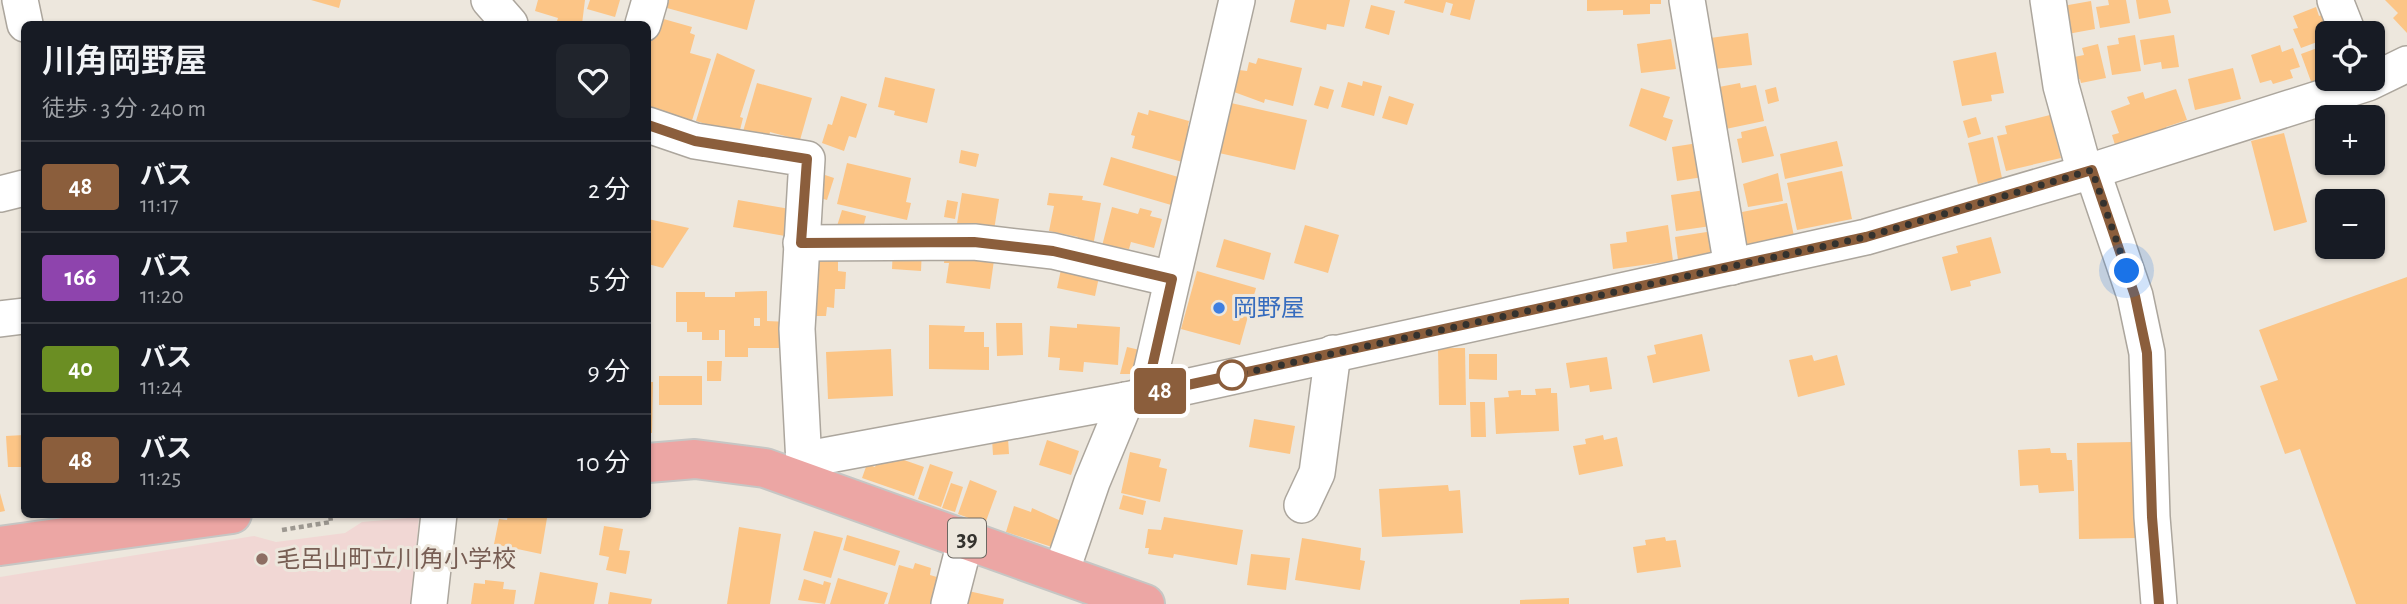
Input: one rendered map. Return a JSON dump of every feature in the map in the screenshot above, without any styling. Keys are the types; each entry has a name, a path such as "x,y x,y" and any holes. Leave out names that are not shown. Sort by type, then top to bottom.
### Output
{"main road":[{"name":"39","path":"651,463 695,459 796,470 966,538 1069,585 1145,604"},
{"path":"0,545 126,520 161,518"}],"street":[{"path":"20,0 24,21"},
{"path":"489,0 507,21"},
{"path":"644,21 650,0"},
{"path":"1069,585 1092,482 1136,397 1172,279 1237,0"},
{"path":"1687,0 1732,267"},
{"path":"2048,0 2061,86 2135,296 2147,353 2152,517 2159,604"},
{"path":"2335,0 2343,21"},
{"path":"2385,73 2407,64"},
{"path":"796,470 818,457 1136,397 1866,237 2089,171 2336,91"},
{"path":"651,126 695,141 807,159 797,330 796,470"},
{"path":"0,194 21,189"},
{"path":"801,243 974,242 1053,251 1172,279"},
{"path":"0,319 21,316"},
{"path":"1301,505 1317,473 1333,353"},
{"path":"429,604 439,518"},
{"path":"949,604 966,538"}],"path":[{"path":"282,530 331,522 330,518"}],"shaded area":[{"name":"毛呂山町立川角小学校","path":"419,518 411,604 0,604 0,577 254,536 276,542 345,533 362,522"}],"building":[{"path":"311,0 341,0 339,8"},
{"path":"538,0 585,0 582,21 557,21 558,18 535,11"},
{"path":"590,0 620,0 615,17 587,9"},
{"path":"669,0 755,0 747,30 667,8"},
{"path":"1295,0 1350,0 1344,27 1327,24 1326,30 1290,22"},
{"path":"1405,0 1475,0 1470,20 1450,15 1453,4 1446,2 1443,13 1404,3"},
{"path":"1587,0 1661,0 1661,4 1650,4 1650,14 1623,15 1623,10 1587,11"},
{"path":"2108,0 2126,0 2130,23 2100,28 2096,7 2109,5"},
{"path":"2136,0 2168,0 2171,13 2139,19"},
{"path":"2385,0 2407,0 2407,33 2393,18 2398,13"},
{"path":"2091,1 2095,29 2062,35 2057,7"},
{"path":"1371,5 1395,11 1389,35 1365,28"},
{"path":"2316,7 2319,16 2327,13 2330,21 2315,21 2315,43 2301,48 2293,29 2298,28 2293,16"},
{"path":"653,16 692,27 690,33 695,35 690,53 711,59 690,127 651,116"},
{"path":"1748,33 1752,65 1714,69 1710,38"},
{"path":"2135,35 2141,71 2112,75 2107,46 2119,44 2118,38"},
{"path":"2174,35 2179,67 2162,69 2161,62 2144,65 2140,40"},
{"path":"1671,39 1676,69 1641,73 1637,44"},
{"path":"2098,44 2106,78 2081,83 2080,79 2074,81 2069,58 2084,55 2082,48"},
{"path":"2280,45 2282,52 2293,48 2300,67 2290,70 2293,78 2273,84 2271,80 2260,83 2251,55"},
{"path":"2315,49 2313,87 2301,54"},
{"path":"1996,52 2004,93 1991,95 1992,101 1962,106 1953,61"},
{"path":"717,53 755,70 740,117 743,118 739,134 696,121"},
{"path":"1258,58 1302,68 1293,106 1265,99 1264,103 1234,92 1239,70 1247,71 1249,62 1256,64"},
{"path":"2233,68 2241,99 2195,110 2188,79"},
{"path":"885,77 935,89 927,123 894,115 895,111 878,107"},
{"path":"1363,81 1382,86 1374,116 1341,107 1348,82 1362,86"},
{"path":"757,83 812,98 800,140 770,132 768,141 742,135"},
{"path":"1740,83 1741,88 1756,85 1764,121 1721,130 1714,94 1721,93 1719,87"},
{"path":"1320,86 1334,90 1328,109 1314,105"},
{"path":"1776,87 1779,101 1768,104 1765,90"},
{"path":"1641,88 1670,97 1663,117 1673,120 1666,141 1629,126"},
{"path":"2176,89 2187,120 2166,127 2167,132 2115,145 2112,135 2119,133 2111,111 2130,104 2127,97 2143,92 2145,99"},
{"path":"841,96 867,104 856,138 849,136 844,151 822,143 828,124 832,125"},
{"path":"1389,96 1414,104 1407,125 1382,118"},
{"path":"1231,103 1307,120 1295,170 1219,153"},
{"path":"1149,110 1189,121 1188,126 1196,128 1186,163 1132,148 1135,136 1131,135 1138,112 1148,115"},
{"path":"2050,115 2061,158 2006,171 1997,136 2007,134 2005,126"},
{"path":"1976,117 1981,134 1968,138 1963,121"},
{"path":"1766,126 1774,156 1742,163 1737,139 1742,138 1741,132"},
{"path":"2284,133 2307,222 2274,231 2251,141"},
{"path":"1993,137 2002,178 1978,184 1968,143"},
{"path":"1837,141 1843,166 1785,179 1780,154"},
{"path":"1698,143 1703,177 1677,181 1672,147"},
{"path":"961,150 979,154 976,167 959,163"},
{"path":"1111,157 1185,179 1178,207 1103,185"},
{"path":"847,163 911,178 906,202 911,203 907,220 837,204"},
{"path":"1842,171 1852,219 1797,230 1787,183"},
{"path":"819,173 834,178 827,200 813,196"},
{"path":"1778,173 1783,201 1748,207 1743,184"},
{"path":"1705,190 1711,226 1676,231 1671,195"},
{"path":"962,193 999,199 993,236 956,230"},
{"path":"1049,193 1083,196 1082,200 1101,203 1093,246 1077,243 1078,237 1049,231 1054,206 1047,205"},
{"path":"738,200 790,209 785,236 733,227"},
{"path":"947,200 958,202 955,219 944,217"},
{"path":"1787,203 1794,236 1738,247 1734,225 1744,224 1742,212"},
{"path":"1112,207 1138,214 1140,208 1152,211 1150,216 1162,219 1154,248 1131,242 1129,249 1102,246"},
{"path":"842,210 866,216 862,232 837,226"},
{"path":"651,220 689,228 663,268 651,265"},
{"path":"1305,225 1339,235 1328,273 1294,263"},
{"path":"1668,225 1673,261 1613,269 1610,244 1627,242 1626,232"},
{"path":"1713,231 1717,254 1678,260 1675,237"},
{"path":"1991,237 2001,273 1970,281 1971,286 1951,291 1942,257 1958,253 1956,246"},
{"path":"1224,239 1271,253 1264,280 1216,267"},
{"path":"893,247 922,249 921,271 892,269"},
{"path":"815,249 838,250 838,271 846,272 845,289 835,289 834,308 827,307 826,316 806,316"},
{"path":"945,255 994,260 990,289 946,283 949,263 944,263"},
{"path":"1062,265 1100,272 1095,296 1057,288"},
{"name":"岡野屋","path":"1197,271 1256,288 1240,345 1181,329"},
{"path":"2407,277 2407,604 2356,604 2300,449 2285,454 2260,386 2278,380 2259,330"},
{"path":"767,291 767,321 789,322 785,348 748,348 748,357 725,357 725,330 719,330 719,340 702,340 702,332 687,332 687,322 676,322 676,292 705,292 705,297 735,297 735,292","holes":["754,318 760,318 760,326 754,326"]},
{"path":"996,323 1022,323 1023,355 997,356"},
{"path":"1077,324 1120,327 1118,365 1084,362 1083,372 1059,370 1060,358 1048,357 1050,326 1077,328"},
{"path":"929,325 965,326 964,332 984,332 984,347 989,347 989,370 929,369"},
{"path":"1702,334 1710,371 1653,383 1647,356 1656,354 1654,345"},
{"path":"1127,347 1144,351 1139,374 1120,374"},
{"path":"1438,348 1465,348 1466,405 1439,405"},
{"path":"891,349 893,396 828,399 826,352"},
{"path":"1469,354 1497,354 1497,380 1469,379"},
{"path":"1812,355 1814,361 1837,355 1845,385 1798,397 1789,360"},
{"path":"1607,357 1612,389 1590,392 1589,385 1570,388 1566,363"},
{"path":"707,361 722,361 721,381 707,381"},
{"path":"659,376 702,376 702,405 659,405"},
{"path":"651,382 653,382 652,433"},
{"path":"1551,388 1551,393 1557,393 1559,431 1496,434 1494,398 1509,397 1508,391 1521,390 1521,395 1536,395 1535,389"},
{"path":"1470,402 1485,402 1486,437 1471,437"},
{"path":"1254,419 1295,426 1290,454 1249,447"},
{"path":"21,435 21,467 8,467 6,436"},
{"path":"1603,435 1604,440 1617,437 1623,466 1579,475 1573,446 1586,444 1585,439"},
{"path":"1008,438 1009,454 993,455 992,439"},
{"path":"1047,440 1079,451 1071,475 1039,465"},
{"path":"2133,442 2137,538 2079,539 2077,443"},
{"path":"2050,448 2051,453 2066,453 2067,460 2072,460 2074,491 2039,493 2038,485 2020,486 2018,450"},
{"path":"881,452 924,467 914,496 862,478 867,464 875,467"},
{"path":"1130,452 1161,459 1159,467 1167,469 1160,502 1121,493"},
{"path":"930,464 953,472 941,507 918,499"},
{"path":"970,480 997,491 985,524 958,514"},
{"path":"951,483 963,487 955,512 942,508"},
{"path":"1448,485 1449,491 1460,490 1463,533 1382,537 1379,489"},
{"path":"0,493 5,511 0,512"},
{"path":"1123,495 1146,501 1143,515 1119,509"},
{"path":"1014,506 1031,512 1032,508 1061,521 1052,547 1006,532"},
{"path":"1164,517 1243,530 1237,565 1174,554 1173,558 1148,554 1149,548 1145,548 1148,529 1161,530"},
{"path":"547,518 541,554 494,544 499,519"},
{"path":"604,526 623,529 619,550 630,551 626,574 606,570 609,557 599,555"},
{"path":"739,527 781,534 770,604 727,604"},
{"path":"814,531 843,538 831,578 803,570"},
{"path":"847,535 900,551 895,566 843,550"},
{"path":"1665,537 1666,541 1676,540 1681,567 1637,573 1633,547 1646,545 1645,540"},
{"path":"1302,538 1361,548 1360,560 1365,561 1360,590 1295,580"},
{"path":"1251,554 1290,558 1286,590 1247,585"},
{"path":"915,563 931,568 930,575 947,580 940,604 888,604 899,565 913,569"},
{"path":"540,572 598,583 594,604 534,604"},
{"path":"838,578 888,593 884,604 830,604"},
{"path":"804,579 823,585 824,581 831,583 825,604 798,600"},
{"path":"485,580 504,582 503,589 516,590 514,604 471,604 474,583 485,584"},
{"path":"964,590 1004,599 1003,604 961,604"},
{"path":"610,592 652,599 651,604 608,604"},
{"path":"1569,598 1569,604 1520,604 1520,600"}],"bus line":[{"name":"48","path":"651,126 695,141 807,159 801,243 974,242 1053,251 1172,279 1146,394 1866,237 2092,170 2135,296 2147,353 2152,517 2159,604"}],"place":[{"name":"岡野屋","path":"1219,308"},
{"name":"毛呂山町立川角小学校","path":"262,559"}],"route":[{"path":"1232,375 1226,377 1866,237 2092,170 2127,271"}]}
